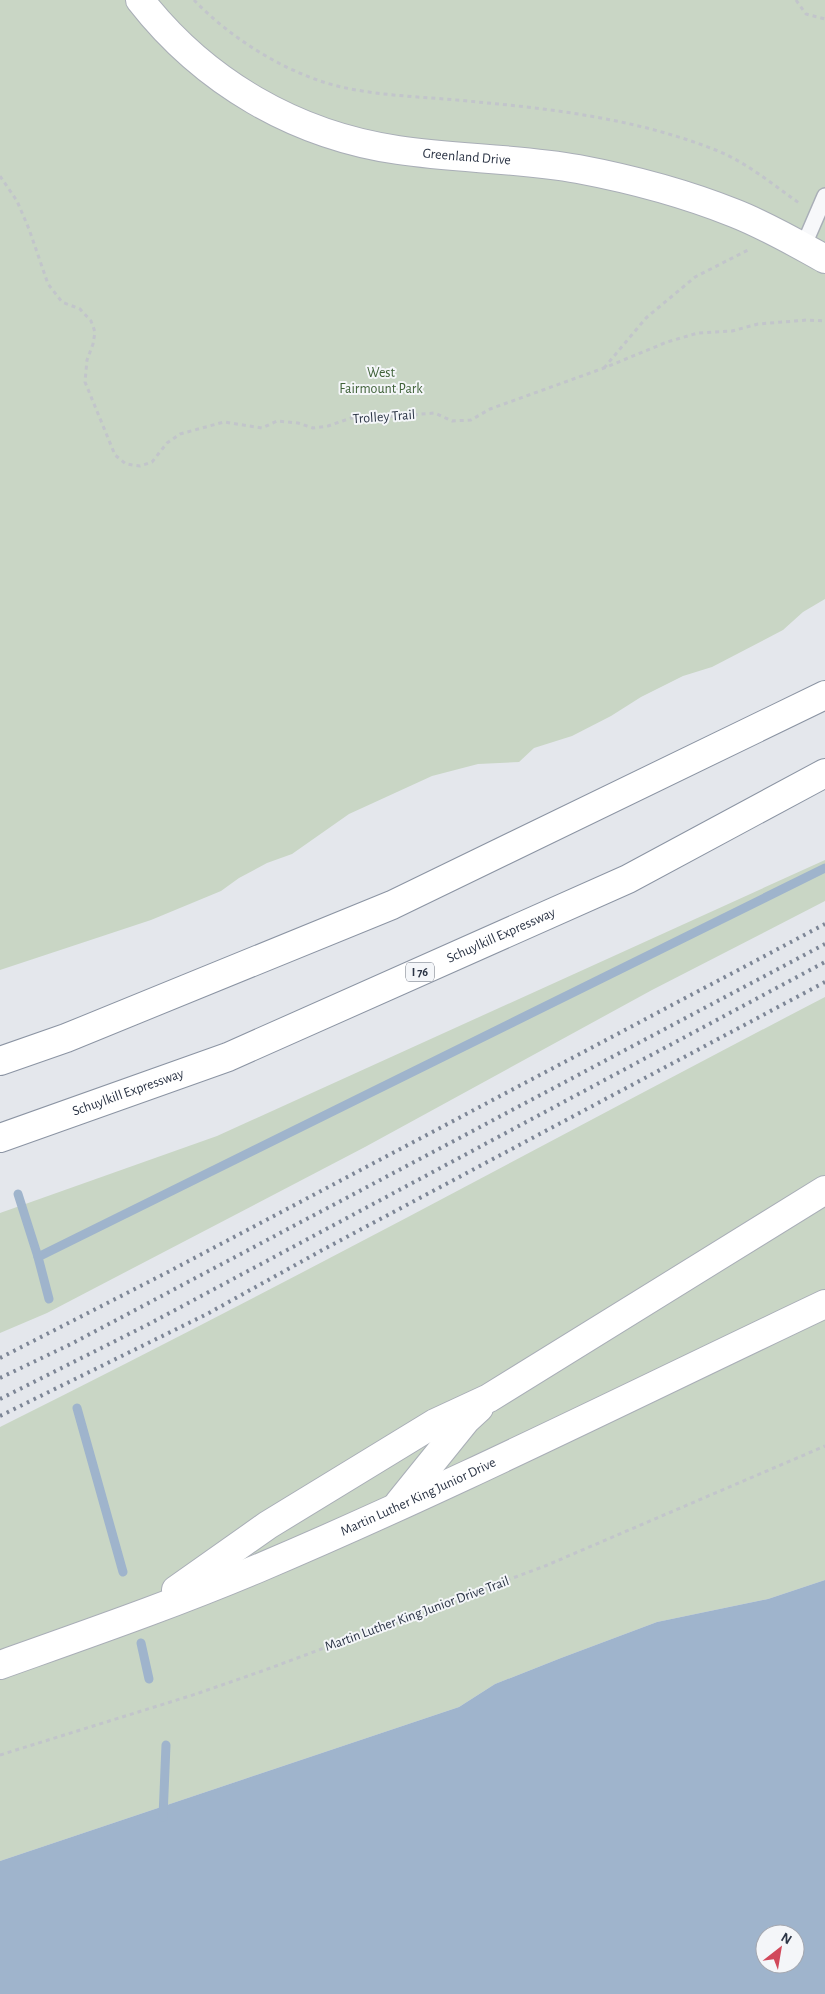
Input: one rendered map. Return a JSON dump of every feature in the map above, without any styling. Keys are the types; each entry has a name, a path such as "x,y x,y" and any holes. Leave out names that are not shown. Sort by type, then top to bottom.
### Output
{"main road":[{"name":"Greenland Drive","path":"140,0 155,20 209,71 245,96 288,118 322,132 357,142 397,150 546,165 609,176 670,191 735,213 814,253"},
{"path":"0,1060 66,1038 392,904 825,695"},
{"name":"Schuylkill Expressway","path":"0,1138 228,1057 628,879 825,773"},
{"path":"140,1615 268,1525 435,1423 489,1398 825,1190"},
{"name":"Martin Luther King Junior Drive","path":"0,1665 140,1615 257,1568 396,1507 825,1304"},
{"path":"396,1507 466,1420 489,1398"}],"lane":[{"path":"814,253 825,196"}],"path":[{"path":"194,0 209,16 238,38 278,62 312,78 344,88 383,94 476,101 534,108 608,120 667,134 714,149 748,167 800,203"},
{"path":"796,0 806,14 825,19"},
{"name":"Trolley Trail","path":"0,176 17,201 48,284 62,302 80,310 91,321 95,332 93,344 86,360 85,382 114,455 126,464 140,466 152,462 167,443 180,434 224,422 262,428 276,421 298,423 313,428 328,426 351,418 435,413 452,421 471,420 490,409 604,368 667,342 698,333 732,331 758,324 777,322 825,321"},
{"path":"604,368 646,318 695,277 747,251 765,228"},
{"name":"Martin Luther King Junior Drive Trail","path":"0,1755 196,1694 546,1566 825,1446"}],"green space":[{"name":"West Fairmount Park","path":"0,0 825,0 825,599 803,612 783,630 712,667 683,676 641,697 611,716 572,736 534,748 519,762 478,764 432,776 349,814 292,854 267,863 239,878 221,891 151,920 0,970"},
{"path":"825,860 825,901 652,990 365,1147 47,1313 0,1333 0,1213 217,1136"},
{"path":"825,997 825,1580 768,1599 657,1622 495,1684 459,1707 0,1861 0,1427 311,1268"}],"water":[{"path":"825,1580 825,1994 0,1994 0,1861 459,1707 495,1684 657,1622 768,1599"}],"waterway":[{"path":"49,1299 38,1257 825,868"},
{"path":"18,1194 38,1257"},
{"path":"77,1408 123,1572"},
{"path":"141,1643 149,1679"},
{"path":"163,1817 166,1745"}],"railway":[{"path":"0,1358 168,1272 825,924"},
{"path":"0,1378 73,1343 825,944"},
{"path":"0,1399 149,1324 825,962"},
{"path":"0,1416 207,1314 326,1248 825,982"}]}
